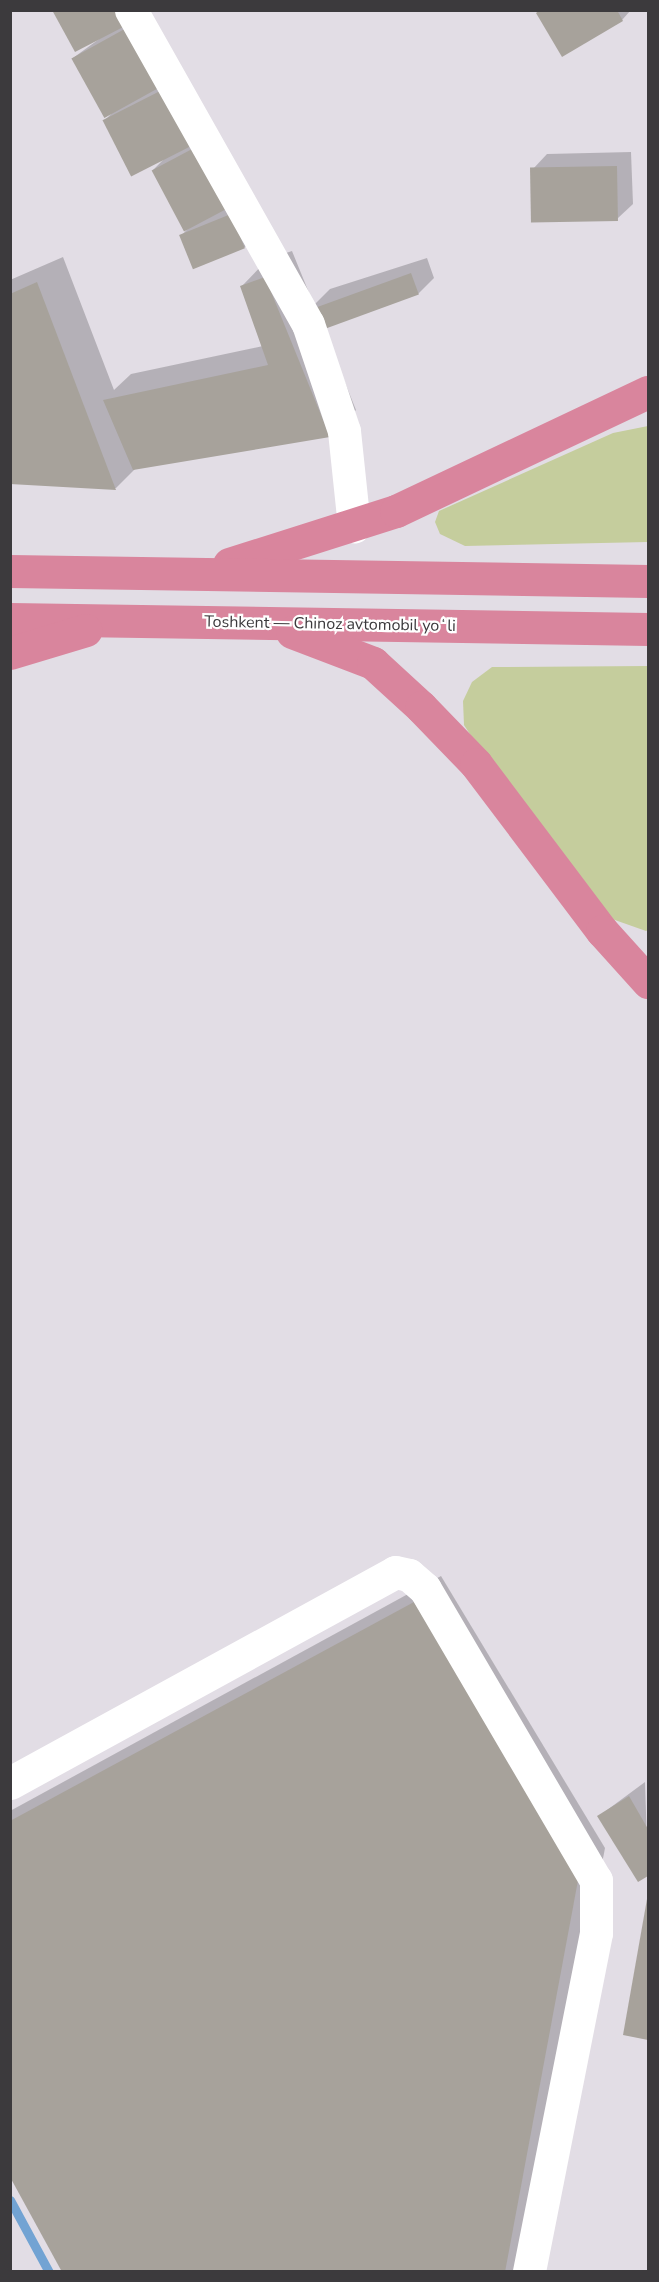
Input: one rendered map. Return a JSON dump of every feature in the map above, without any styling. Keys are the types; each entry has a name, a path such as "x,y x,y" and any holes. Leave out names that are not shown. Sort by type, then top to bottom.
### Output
{"highway":[{"path":"192,574 354,526 648,392"},
{"path":"10,572 648,581"},
{"name":"Toshkent — Chinoz avtomobil yoʻli","path":"10,619 648,629"},
{"path":"10,653 116,621"},
{"path":"265,623 381,670 476,764 602,931 648,982"},
{"path":"602,931 648,950"}],"street":[{"path":"131,10 308,324 344,431 354,526"},
{"path":"10,1783 395,1572 409,1575 425,1589 596,1880 596,1933 529,2271"}],"green space":[{"path":"648,426 648,542 465,546 440,534 435,522 439,511 613,433"},
{"path":"648,666 648,930 646,931 612,919 477,745 464,725 463,701 472,682 492,667"}],"building":[{"path":"52,10 120,10 127,25 75,52"},
{"path":"540,10 617,10 623,21 562,57 536,13"},
{"path":"130,26 163,85 104,118 71,58"},
{"path":"164,89 193,145 131,176 103,120"},
{"path":"194,148 226,209 184,231 152,171"},
{"path":"617,166 618,221 531,223 530,168"},
{"path":"231,214 245,248 193,269 179,235"},
{"path":"411,273 419,295 321,330 313,309"},
{"path":"265,277 330,437 133,470 103,400 268,365 240,286"},
{"path":"37,282 116,490 10,484 10,294"},
{"path":"414,1602 579,1875 505,2272 62,2272 10,2177 10,1821"},
{"path":"629,1796 648,1829 648,1876 638,1882 597,1816"},
{"path":"648,1899 648,2040 623,2035"}],"waterway":[{"path":"10,2200 49,2272"}]}
